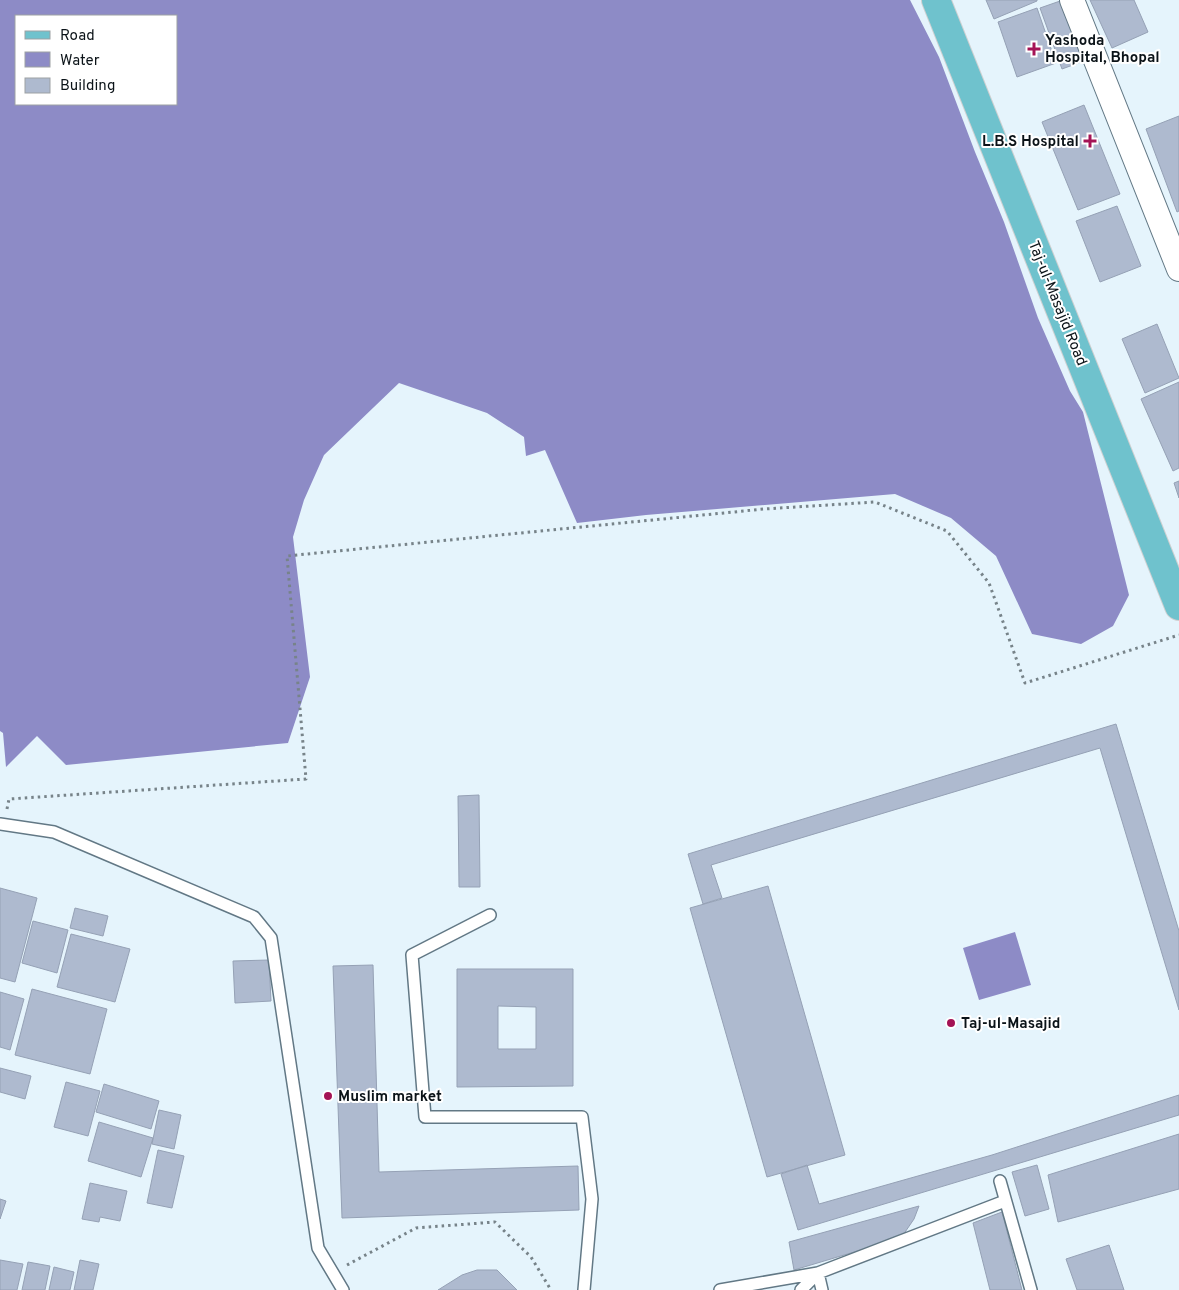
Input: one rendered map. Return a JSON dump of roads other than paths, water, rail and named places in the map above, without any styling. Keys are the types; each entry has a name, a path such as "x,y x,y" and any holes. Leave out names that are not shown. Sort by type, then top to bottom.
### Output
{"main road":[{"name":"Taj-ul-Masajid Road","path":"936,0 1179,606"}],"street":[{"path":"1072,0 1179,270"}],"lane":[{"path":"2,824 54,832 254,917 270,938 318,1248 343,1290"},
{"path":"490,915 412,955 425,1116 582,1117 592,1200 584,1290"},
{"path":"1000,1181 1031,1290"},
{"path":"720,1290 818,1272 1005,1201"},
{"path":"801,1290 818,1272"},
{"path":"818,1272 822,1290"}],"water":[{"path":"0,0 910,0 939,57 1004,222 1038,318 1070,391 1083,412 1129,595 1113,626 1081,644 1032,634 996,556 951,518 895,494 646,515 577,523 545,450 526,456 524,437 487,413 399,383 324,455 304,500 293,537 310,677 288,743 66,765 37,736 6,767 3,733 0,731"},
{"path":"1015,932 1031,985 979,1000 963,948"}],"place":[{"name":"Yashoda Hospital, Bhopal","path":"1034,49"},
{"name":"L.B.S Hospital","path":"1090,141"},
{"name":"Taj-ul-Masajid","path":"951,1023"},
{"name":"Muslim market","path":"328,1096"}]}
